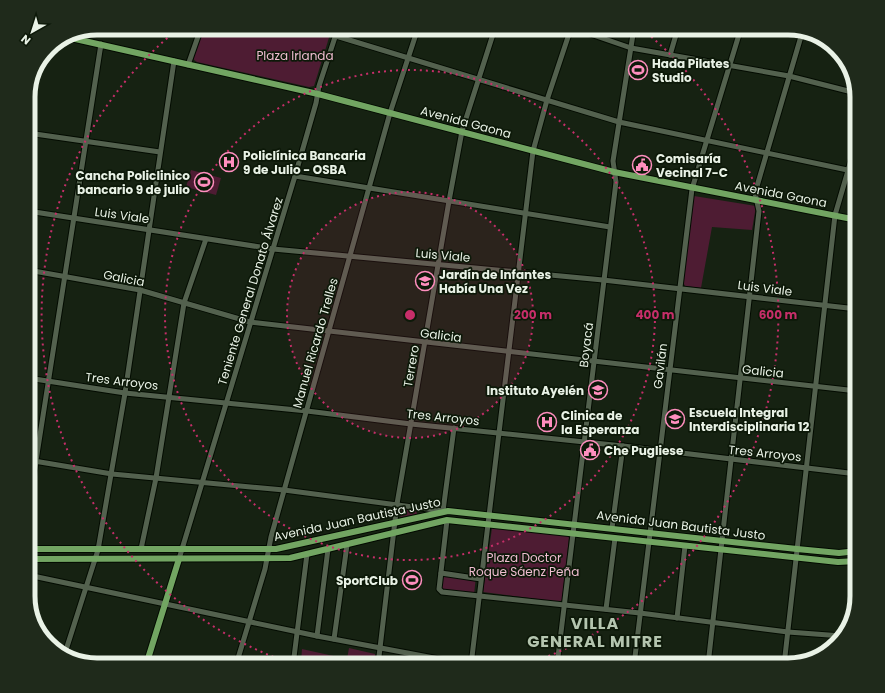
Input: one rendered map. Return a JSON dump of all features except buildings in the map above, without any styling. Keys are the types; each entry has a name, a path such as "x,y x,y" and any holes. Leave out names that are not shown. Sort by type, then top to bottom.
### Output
{"main road":[{"name":"Avenida Gaona","path":"75,39 318,94 614,172 692,189 850,218"},
{"name":"Avenida Juan Bautista Justo","path":"35,549 98,550 183,548 268,550 296,546 443,511 574,523 797,549 839,553 850,552"},
{"name":"Avenida Juan Bautista Justo","path":"35,559 290,558 447,520 838,562 850,561"},
{"path":"148,658 179,559"}],"street":[{"path":"188,65 199,35"},
{"name":"Manuel Ricardo Trelles","path":"238,658 268,558 268,550 284,490 390,113 416,35"},
{"name":"Terrero","path":"379,658 397,504 449,201 462,131 493,35"},
{"path":"472,658 534,151 547,100 570,35"},
{"path":"593,35 631,48 790,76 849,91"},
{"name":"Boyacá","path":"559,658 603,280 616,182 613,161 633,35"},
{"path":"670,55 676,35"},
{"name":"Gavilán","path":"635,658 692,189 708,141 739,35"},
{"path":"336,36 619,122 848,170"},
{"name":"Teniente General Donato Álvarez","path":"179,559 336,36"},
{"path":"709,658 758,211 755,193 801,37"},
{"path":"35,473 101,44"},
{"path":"66,650 98,550 112,474 150,229 174,61"},
{"path":"35,133 160,152"},
{"path":"785,658 835,215 850,163"},
{"path":"295,176 610,227"},
{"name":"Luis Viale","path":"35,212 273,249 603,280 850,308"},
{"path":"141,549 156,478 184,303 206,238"},
{"name":"Galicia","path":"35,271 140,290 250,322 850,391"},
{"name":"Tres Arroyos","path":"35,379 125,393 306,410 411,424 659,450 731,460 850,473"},
{"path":"37,462 112,474 284,490 443,511 454,428"},
{"path":"612,528 622,446"},
{"path":"447,520 439,590 442,592 565,606 606,609 788,632 836,636"},
{"path":"606,609 615,538"},
{"path":"334,639 347,545"},
{"path":"677,618 685,546"},
{"path":"317,636 328,549"},
{"path":"294,658 307,554"},
{"path":"441,573 481,579"},
{"path":"35,576 250,620 317,636 434,658"}],"green space":[{"name":"Plaza Irlanda","path":"202,35 330,35 314,86 309,87 197,62 193,59"},
{"name":"Cancha Policlinico bancario 9 de julio","path":"191,170 221,178 216,195 186,187"},
{"path":"694,196 756,206 752,230 712,227 701,288 685,286 683,282"},
{"path":"401,510 416,510 417,514 401,517"},
{"name":"Plaza Doctor Roque Sáenz Peña","path":"492,528 567,535 569,538 562,600 560,602 483,592"},
{"path":"442,572 476,576 474,595 440,591"},
{"path":"349,648 375,654 375,658 347,658"},
{"path":"302,649 342,658 301,658"}],"place":[{"name":"Hada Pilates Studio","path":"638,70"},
{"name":"Policlínica Bancaria 9 de Julio - OSBA","path":"229,162"},
{"name":"Comisaría Vecinal 7-C","path":"642,165"},
{"name":"Cancha Policlinico bancario 9 de julio","path":"204,182"},
{"name":"Jardín de Infantes Había Una Vez","path":"425,281"},
{"name":"Instituto Ayelén","path":"598,390"},
{"name":"Escuela Integral Interdisciplinaria 12","path":"675,419"},
{"name":"Clinica de la Esperanza","path":"547,422"},
{"name":"Che Pugliese","path":"590,450"},
{"name":"SportClub","path":"412,580"}],"district":[{"name":"VILLA GENERAL MITRE","path":"595,632"}]}
